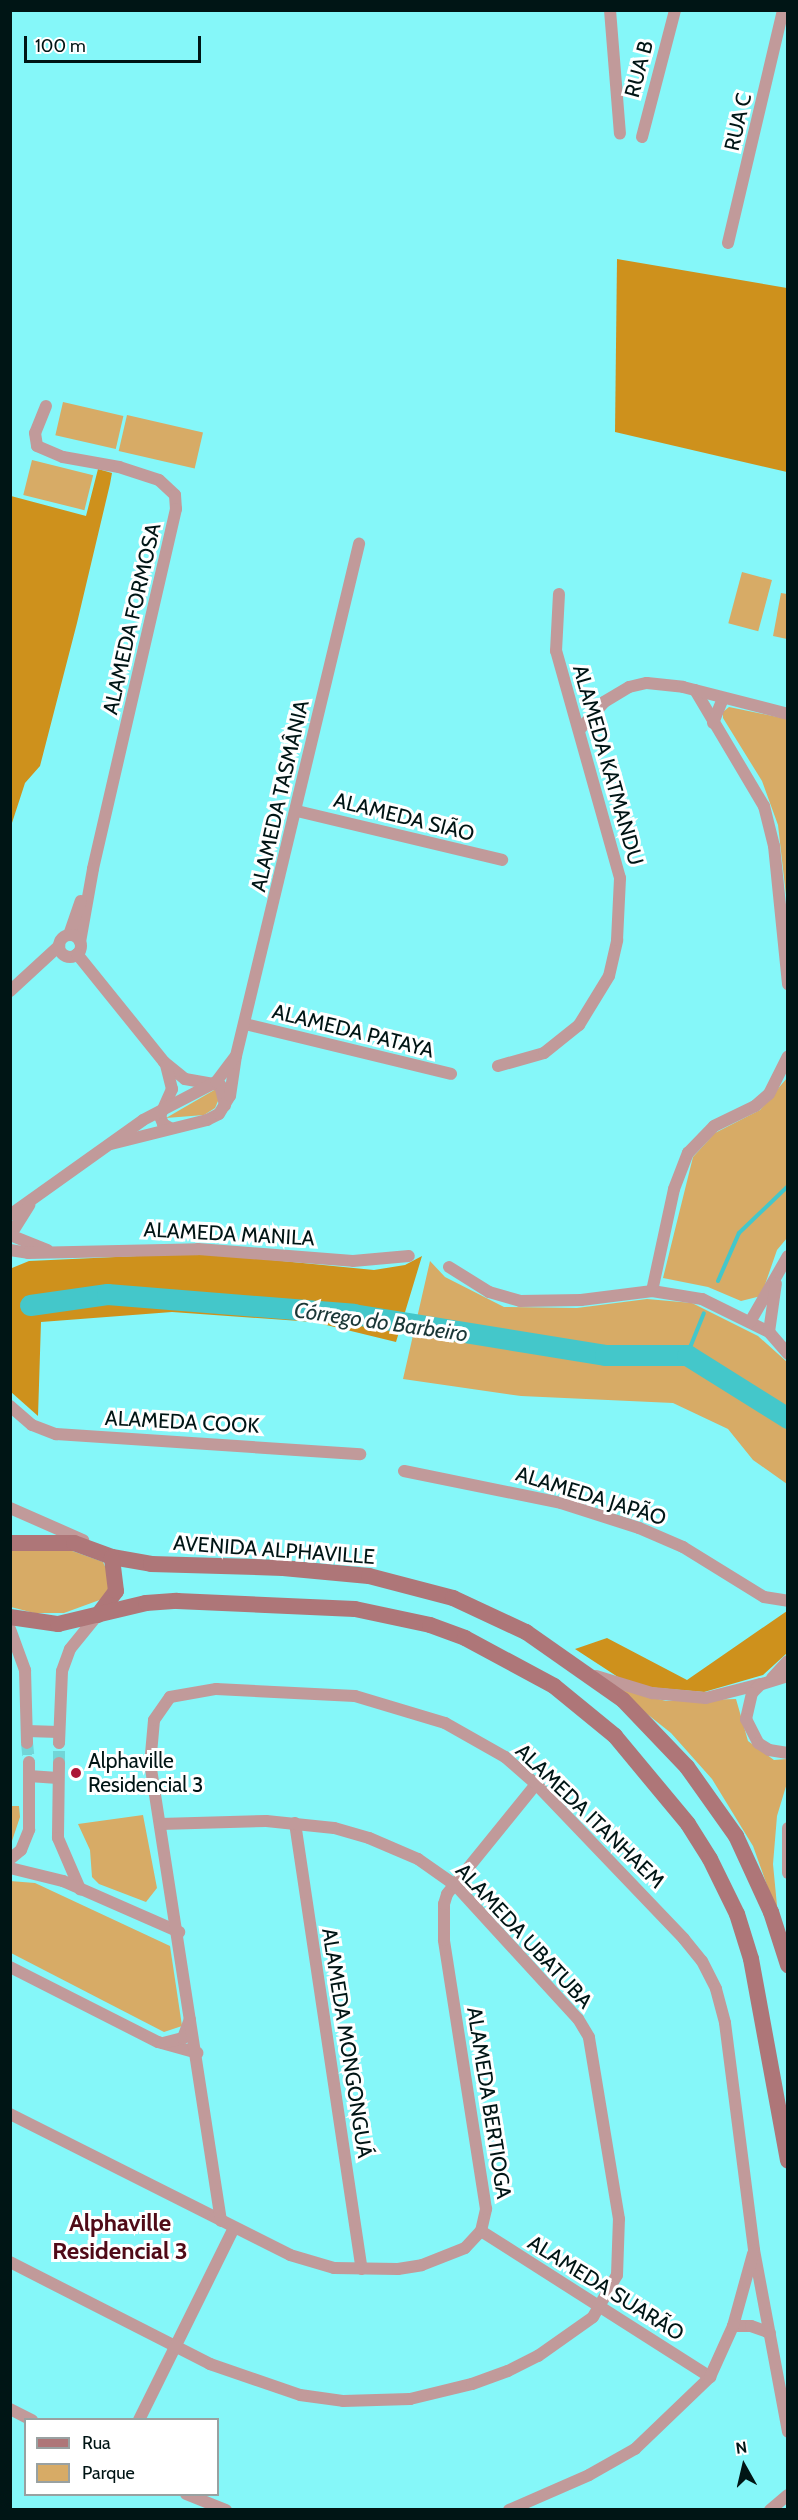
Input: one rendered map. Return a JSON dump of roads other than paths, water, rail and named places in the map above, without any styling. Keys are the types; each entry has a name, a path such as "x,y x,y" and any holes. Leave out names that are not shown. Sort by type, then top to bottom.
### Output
{"main road":[{"name":"AVENIDA ALPHAVILLE","path":"10,1543 74,1543 112,1557 151,1564 325,1571 412,1585 453,1598 526,1632 591,1674 654,1730 712,1801 753,1872 788,1965"},
{"path":"95,1618 116,1591 112,1557"},
{"path":"10,1617 58,1624 95,1618 118,1609 177,1601 356,1609 430,1625 465,1638 519,1665 584,1707 615,1736 688,1824 737,1914 759,1994 788,2161"}],"street":[{"path":"610,10 620,134"},
{"name":"RUA B","path":"642,137 675,10"},
{"name":"RUA C","path":"728,243 783,10"},
{"name":"ALAMEDA FORMOSA","path":"46,406 35,434 37,446 63,457 143,473 169,486 176,503 174,532 93,869 70,946"},
{"name":"ALAMEDA TASMÂNIA","path":"111,1144 207,1120 225,1106 232,1089 236,1056 297,811 359,544"},
{"name":"ALAMEDA KATMANDU","path":"498,1066 522,1062 560,1042 579,1025 609,976 617,940 620,878 580,729 556,651 559,594"},
{"path":"580,729 604,702 629,687 662,684 695,690 788,714"},
{"path":"695,690 713,723 759,792 769,821 788,984"},
{"path":"713,723 723,698"},
{"name":"ALAMEDA SIÃO","path":"297,811 502,860"},
{"path":"15,988 70,946 164,1062 185,1079 216,1082 224,1090 225,1106"},
{"name":"ALAMEDA PATAYA","path":"245,1024 451,1074"},
{"name":"ALAMEDA TASMÂNIA","path":"10,1215 39,1192 163,1109 216,1082 236,1056"},
{"path":"652,1291 674,1189 688,1153 714,1126 755,1106 769,1094 788,1056"},
{"path":"164,1062 172,1089 160,1120 170,1128"},
{"path":"12,1238 39,1192"},
{"name":"ALAMEDA MANILA","path":"12,1238 48,1251 198,1249 353,1261 409,1256"},
{"path":"750,1322 776,1282 788,1256"},
{"path":"449,1267 489,1292 520,1301 570,1301 652,1291 702,1299 769,1332 788,1354"},
{"path":"769,1332 776,1282"},
{"name":"ALAMEDA COOK","path":"10,1406 32,1425 56,1434 360,1454"},
{"name":"ALAMEDA JAPÃO","path":"404,1471 561,1503 639,1528 683,1547 764,1597 788,1601"},
{"path":"10,1508 44,1526 97,1546 112,1557"},
{"path":"10,1629 25,1670 27,1737 59,1738 62,1671 70,1649 95,1618"},
{"path":"788,1661 767,1681 747,1706 750,1732 769,1750 788,1753"},
{"path":"591,1674 628,1688 683,1697 706,1698 788,1676"},
{"name":"ALAMEDA ITANHAEM","path":"221,2221 198,2053 150,1765 153,1720 170,1697 188,1691 296,1690 355,1696 399,1707 445,1723 505,1757 536,1784 684,1939 702,1961 716,1989 725,2023 754,2250 788,2432"},
{"path":"10,1859 21,1850 29,1830 29,1762"},
{"path":"59,1763 58,1838 80,1889"},
{"path":"29,1776 58,1778"},
{"name":"ALAMEDA BERTIOGA","path":"481,2231 486,2209 442,1917 447,1894 536,1784"},
{"name":"ALAMEDA UBATUBA","path":"10,2262 176,2346 255,2382 300,2395 343,2401 410,2399 472,2384 508,2371 578,2331 599,2307 616,2275 619,2219 589,2037 578,2019 455,1885 418,1859 369,1838 294,1823 160,1824"},
{"name":"ALAMEDA MONGONGUÁ","path":"294,1823 362,2269"},
{"path":"788,1828 788,1873"},
{"path":"10,1868 47,1876 178,1932"},
{"path":"10,1967 161,2043 198,2053"},
{"path":"161,2043 183,2038 191,2014"},
{"path":"10,2114 221,2221 233,2230 290,2255 333,2268 362,2269 422,2265 465,2248 481,2231"},
{"path":"141,2418 233,2230"},
{"name":"ALAMEDA SUARÃO","path":"481,2231 710,2377"},
{"path":"509,2510 589,2475 635,2449 710,2377 733,2326 754,2250"},
{"path":"733,2326 751,2326 770,2333"},
{"path":"10,2409 28,2418"},
{"path":"770,2510 788,2495"},
{"path":"191,2496 226,2510"}],"waterway":[{"name":"Córrego do Barbeiro","path":"718,1281 739,1233 788,1186"},
{"name":"Córrego do Barbeiro","path":"30,1305 107,1294 353,1314 605,1355 687,1355 788,1418"},
{"name":"Córrego do Barbeiro","path":"687,1355 704,1313"}],"tunnel":[{"path":"27,1743 29,1762"},
{"path":"59,1743 59,1763"}],"place":[{"name":"Alphaville Residencial 3","path":"76,1773"}],"district":[{"name":"Alphaville Residencial 3","path":"120,2237"}]}
